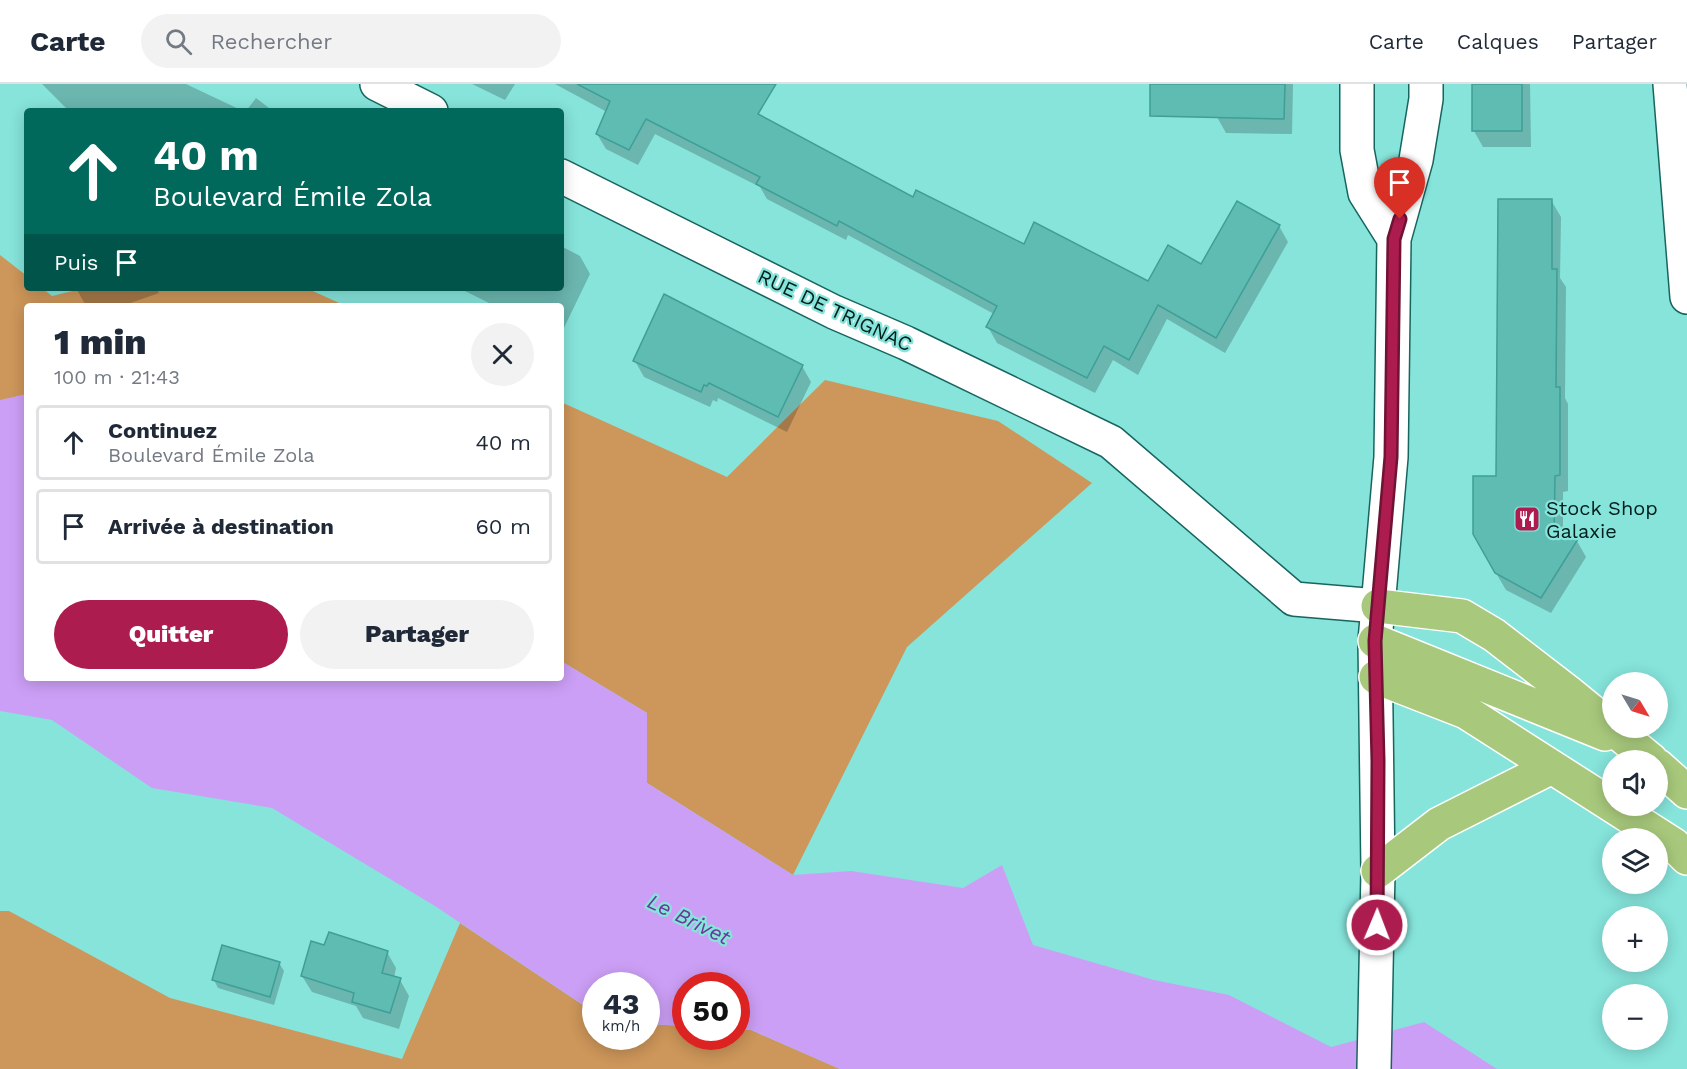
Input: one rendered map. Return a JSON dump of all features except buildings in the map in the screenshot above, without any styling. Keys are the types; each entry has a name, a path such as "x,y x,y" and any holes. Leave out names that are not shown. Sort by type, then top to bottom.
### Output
{"highway":[{"path":"1378,606 1462,616 1494,635 1639,750"},
{"path":"1375,641 1630,750"},
{"path":"1376,677 1466,712 1674,845 1687,858"},
{"path":"1378,871 1439,824 1552,767"},
{"path":"1668,775 1687,792"}],"street":[{"path":"377,84 425,108"},
{"path":"1357,84 1357,150 1365,193 1394,239"},
{"path":"1374,1069 1378,871 1375,641 1391,457 1394,239 1416,160 1426,99 1426,84"},
{"path":"1670,84 1687,297"},
{"name":"RUE DE TRIGNAC","path":"564,177 834,312 906,343 1111,442 1294,599 1378,606"}],"shaded area":[{"path":"0,255 24,274 24,291 46,291 52,296 73,291 313,291 339,303 24,303 24,395 0,401"},
{"path":"825,380 998,421 1092,483 907,647 793,875 647,783 647,713 564,663 564,403 727,477"},
{"path":"0,911 9,911 170,998 402,1059 460,923 582,1004 582,1050 660,1050 660,1025 672,1025 672,1050 750,1050 751,1030 840,1069 0,1069"}],"water":[{"name":"Le Brivet","path":"24,395 24,681 564,681 564,663 647,713 647,783 793,875 851,871 963,888 1002,865 1033,945 1154,980 1229,995 1331,1047 1424,1022 1497,1069 840,1069 750,1030 750,972 672,972 672,1025 660,1025 660,972 582,972 582,1004 435,906 272,808 152,788 52,720 0,711 0,400"}],"place":[{"name":"Stock Shop Galaxie","path":"1527,519"}],"route":[{"path":"1377,925 1378,761 1375,641 1391,457 1394,239 1400,219"}]}
